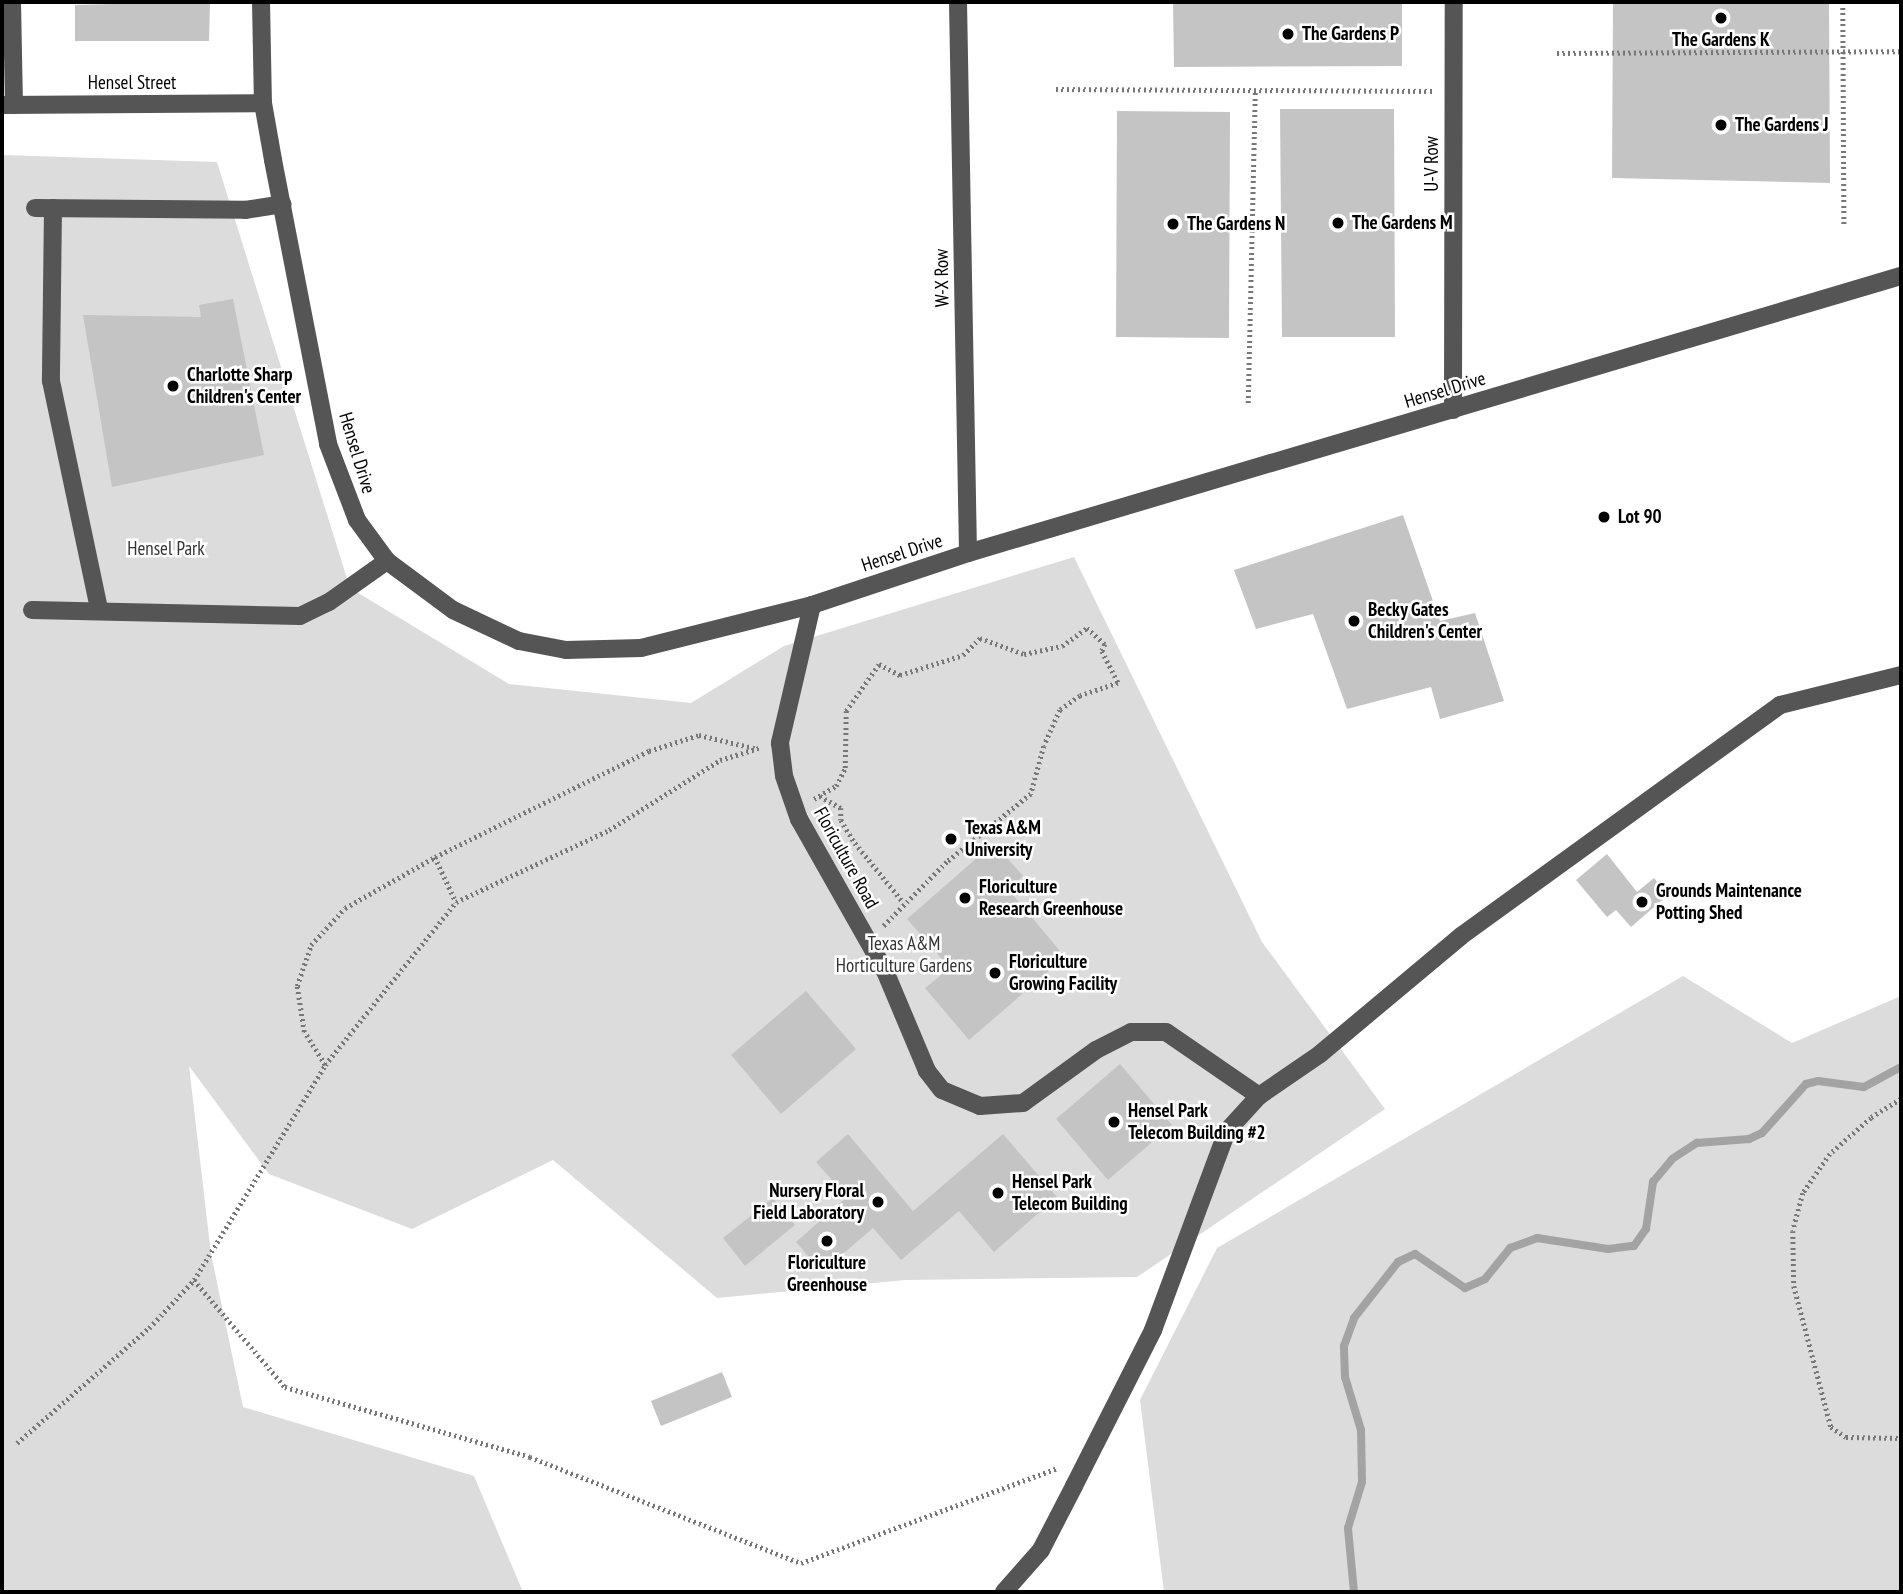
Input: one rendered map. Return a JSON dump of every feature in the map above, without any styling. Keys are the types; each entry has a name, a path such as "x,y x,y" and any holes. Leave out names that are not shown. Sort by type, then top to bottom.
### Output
{"street":[{"path":"8,105 12,2"},
{"name":"Hensel Drive","path":"261,2 263,103 328,444 357,520 387,561 453,610 488,630 566,650 642,648 812,605 968,553 1901,276"},
{"name":"W-X Row","path":"958,2 968,553"},
{"name":"U-V Row","path":"1452,410 1454,2"},
{"name":"Hensel Street","path":"8,105 263,103"},
{"path":"35,208 245,210 282,204"},
{"path":"53,208 51,381 99,608"},
{"path":"32,610 99,608 300,616 329,602 387,561"},
{"name":"Floriculture Road","path":"812,605 780,743 784,776 796,809 870,945 928,1071 942,1090 961,1101 999,1108 1023,1103 1096,1050 1131,1032 1166,1032 1259,1096"},
{"path":"1004,1592 1041,1550 1153,1330 1227,1131 1259,1096 1321,1054 1461,936 1780,705 1901,675"}],"path":[{"path":"1843,2 1844,225"},
{"path":"1557,53 1901,51"},
{"path":"1056,89 1454,91"},
{"path":"1248,403 1255,90"},
{"path":"796,809 836,786 845,768 846,711 879,663 900,675 963,654 980,638 1024,654 1062,646 1087,628 1105,644 1102,651 1118,683 1080,696 1060,710 1044,746 1031,794 947,862 904,903 870,945"},
{"path":"325,1065 304,1032 297,986 311,945 345,908 435,857 649,751 699,735 755,748"},
{"path":"16,1443 149,1328 194,1280 325,1065 456,902 609,830 720,760 780,743"},
{"path":"820,796 841,808 841,820 855,843 904,903"},
{"path":"435,857 456,902"},
{"path":"1901,1099 1871,1118 1830,1154 1803,1194 1793,1231 1794,1286 1831,1427 1846,1437 1901,1438"},
{"path":"194,1280 285,1387 530,1457 801,1563 1088,1457"}],"green space":[{"name":"Texas A&M Horticulture Gardens","path":"2,155 217,162 350,588 509,684 691,703 784,646 1074,557 1262,942 1385,1109 1137,1277 905,1280 717,1298 553,1160 412,1229 269,1174 189,1066 211,1254 243,1407 474,1476 523,1592 2,1592"},
{"path":"1683,976 1792,1043 1901,996 1901,1592 1164,1592 1140,1400 1217,1248"}],"building":[{"name":"The Gardens P","path":"1173,2 1402,2 1402,66 1174,67"},
{"name":"The Gardens J","path":"1613,2 1829,2 1830,183 1612,178"},
{"path":"210,3 209,41 75,41 75,5"},
{"name":"The Gardens M","path":"1280,109 1394,109 1395,337 1282,337"},
{"name":"The Gardens N","path":"1117,111 1230,112 1229,338 1116,337"},
{"name":"Charlotte Sharp Children's Center","path":"233,299 264,455 112,487 83,315 201,317 199,305"},
{"name":"Becky Gates Children's Center","path":"1403,515 1440,621 1475,613 1504,701 1440,719 1431,687 1347,709 1313,614 1256,629 1234,570"},
{"path":"994,843 1023,876 1008,889 1065,957 969,1040 925,988 950,968 907,919"},
{"path":"1607,854 1637,892 1654,878 1668,895 1631,927 1616,910 1607,917 1576,880"},
{"path":"806,991 856,1049 781,1114 731,1055"},
{"name":"Hensel Park Telecom Building #2","path":"1120,1064 1172,1125 1108,1180 1056,1119"},
{"path":"848,1134 913,1211 1003,1134 1057,1197 994,1252 959,1211 901,1260 873,1228 822,1272 796,1242 847,1197 816,1162"},
{"path":"773,1198 795,1225 745,1266 723,1238"},
{"path":"722,1372 732,1397 661,1426 651,1401"}],"waterway":[{"path":"1354,1592 1348,1528 1362,1482 1361,1430 1345,1377 1344,1346 1354,1318 1398,1262 1415,1254 1465,1288 1485,1279 1510,1248 1537,1238 1608,1249 1634,1246 1646,1229 1653,1182 1672,1159 1697,1143 1749,1139 1762,1133 1806,1084 1818,1081 1864,1087 1901,1067"}],"place":[{"name":"The Gardens K","path":"1721,18"},
{"name":"The Gardens P","path":"1288,34"},
{"name":"The Gardens J","path":"1721,125"},
{"name":"The Gardens M","path":"1338,223"},
{"name":"The Gardens N","path":"1173,224"},
{"name":"Charlotte Sharp Children's Center","path":"173,386"},
{"name":"Lot 90","path":"1604,517"},
{"name":"Becky Gates Children's Center","path":"1354,621"},
{"name":"Texas A&M University","path":"951,839"},
{"name":"Floriculture Research Greenhouse","path":"965,898"},
{"name":"Grounds Maintenance Potting Shed","path":"1642,902"},
{"name":"Floriculture Growing Facility","path":"995,973"},
{"name":"Hensel Park Telecom Building #2","path":"1114,1122"},
{"name":"Hensel Park Telecom Building","path":"998,1193"},
{"name":"Nursery Floral Field Laboratory","path":"878,1202"},
{"name":"Floriculture Greenhouse","path":"827,1241"}],"park label":[{"name":"Hensel Park","path":"166,549"}]}
